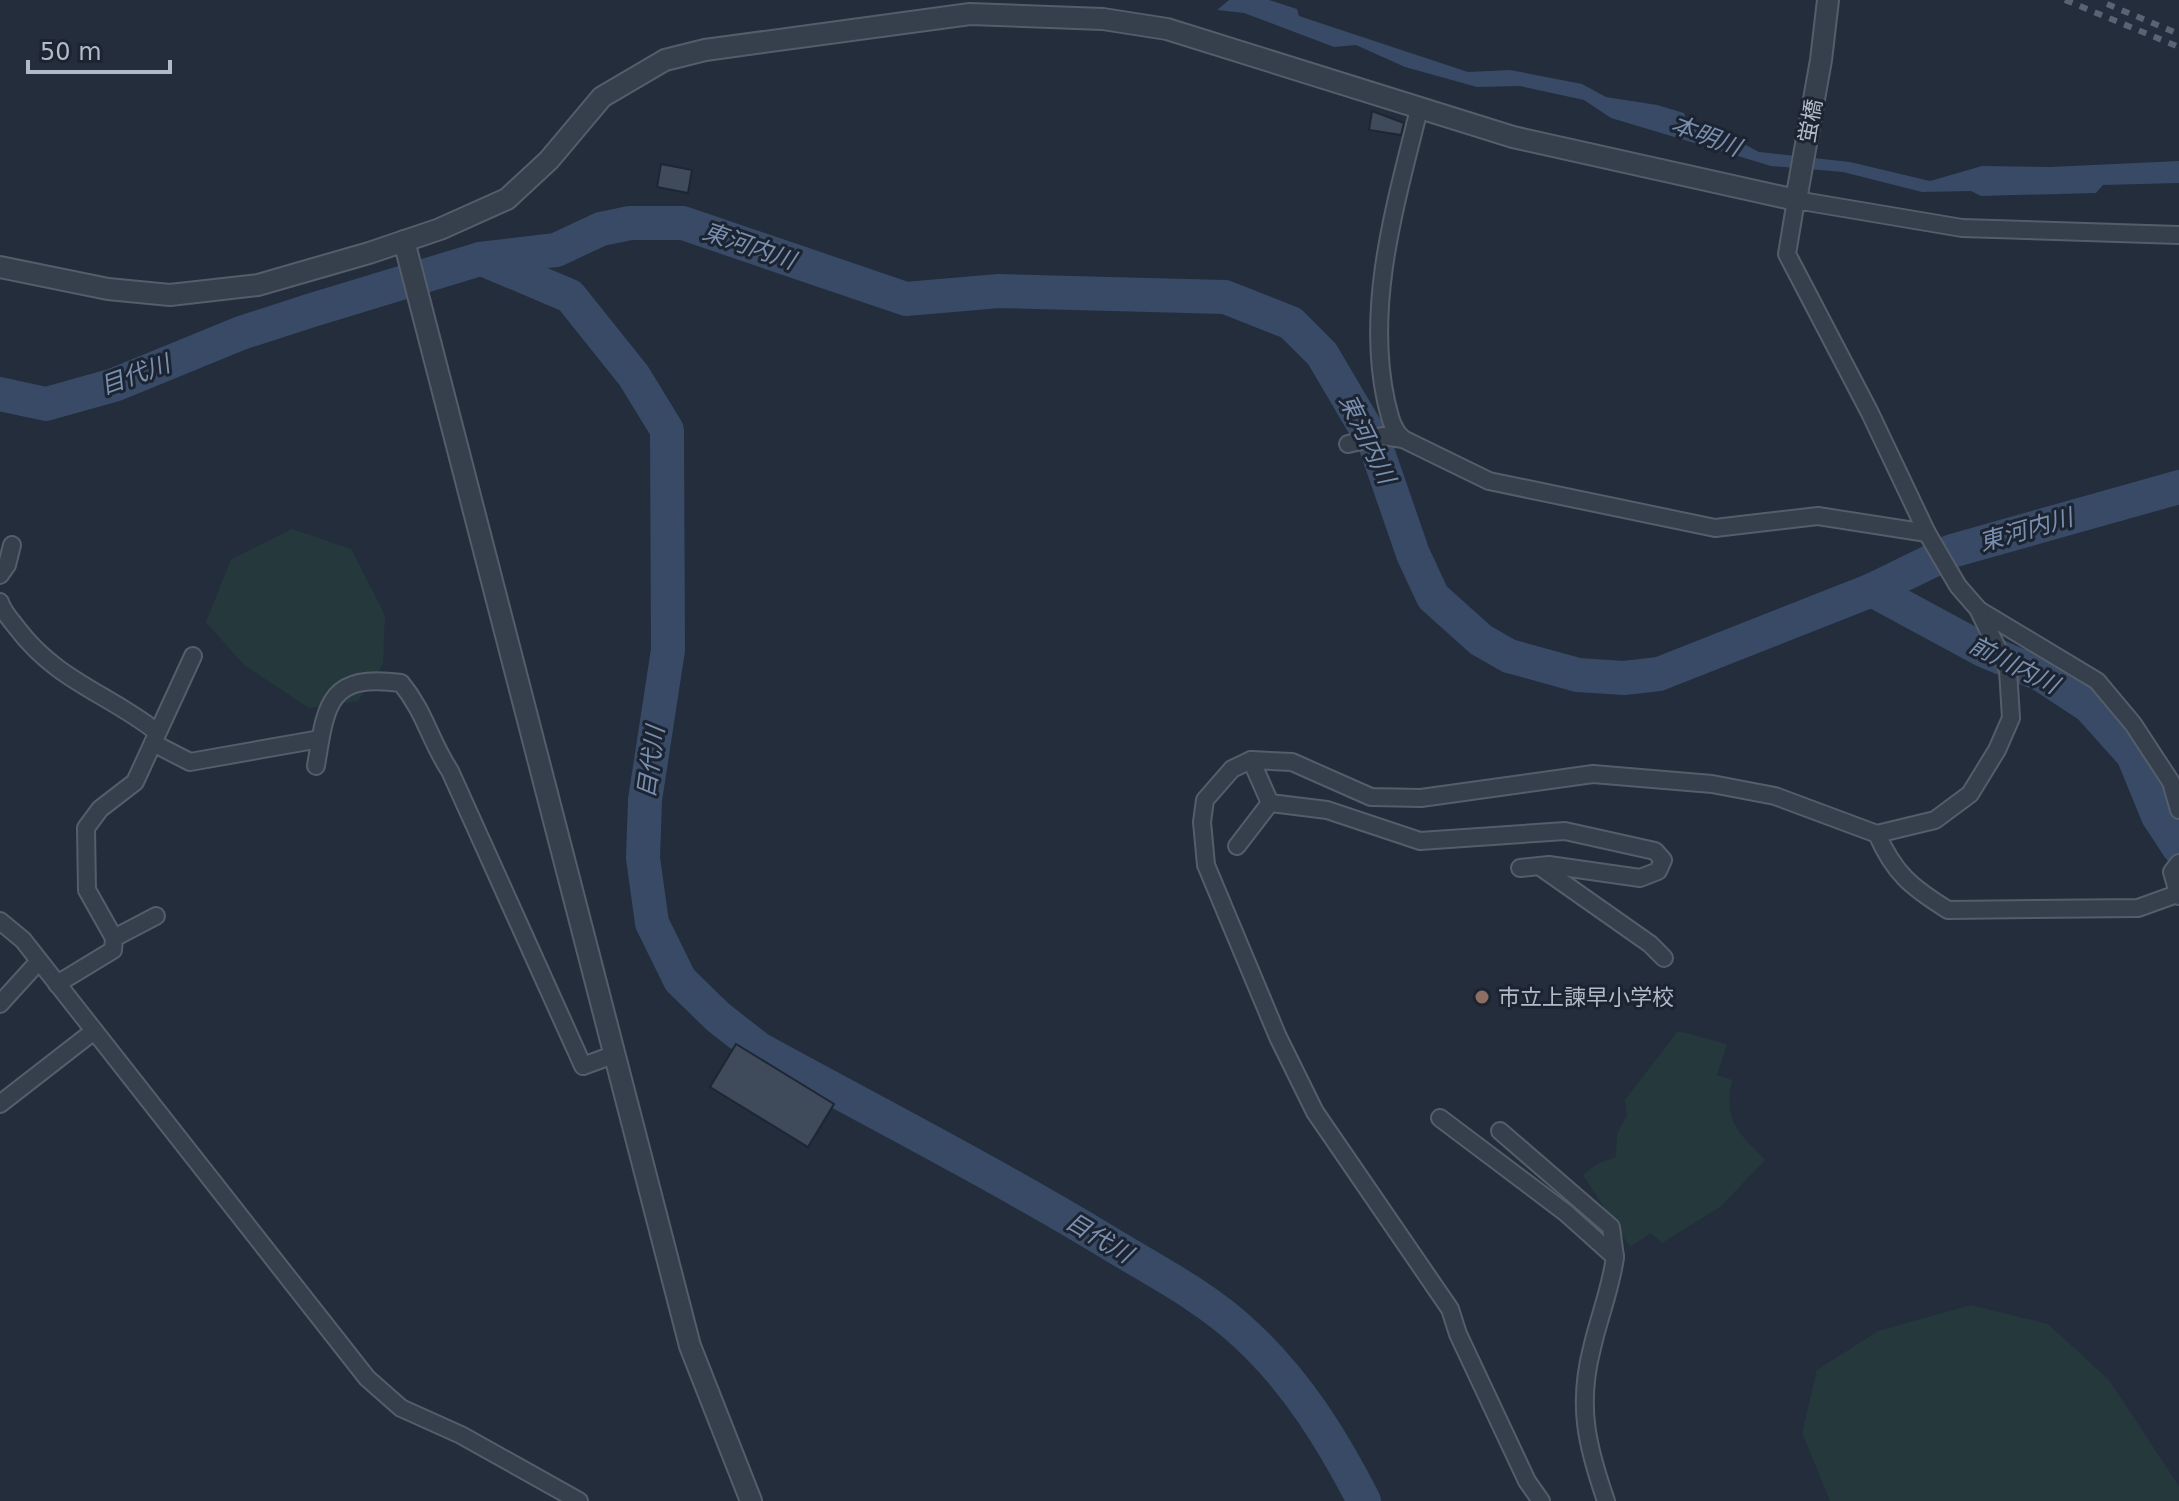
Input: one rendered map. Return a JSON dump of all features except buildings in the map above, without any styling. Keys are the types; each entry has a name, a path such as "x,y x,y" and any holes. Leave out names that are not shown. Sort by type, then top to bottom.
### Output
{"street":[{"name":"蛍橋","path":"1797,191 1821,60 1828,0"},
{"path":"0,267 108,289 170,295 258,285 406,247 507,199 549,160 602,97 665,60 705,50 924,18 1022,14 1103,19 1167,29 1527,141 1797,191 1962,228 2179,235"},
{"path":"1403,439 1393,429 1380,371 1377,319 1398,194 1419,109"},
{"path":"1541,1501 1527,1481 1458,1334 1450,1309 1315,1112 1278,1037 1206,865 1202,822 1205,800 1232,769 1251,760 1292,762 1371,797 1421,798 1593,774 1712,784 1775,796 1877,834 1935,820 1970,794 1997,750 2011,718 2008,670 1978,609 1958,586 1930,538 1870,413 1787,254 1797,191"},
{"path":"406,247 690,1346 751,1501"},
{"path":"1348,444 1383,436 1403,439 1489,481 1715,528 1818,516 1930,538"},
{"path":"0,575 7,565 12,545"},
{"path":"0,602 37,654 62,675 130,711 155,738 190,762 320,739"},
{"path":"1978,609 2097,681 2133,724 2171,782 2179,810"},
{"path":"57,984 113,950 114,938 87,890 86,828 100,809 135,782 193,656"},
{"path":"316,766 324,711 336,692 356,681 401,683 428,723 437,752 450,771 583,1066 613,1055"},
{"path":"1251,760 1270,803"},
{"path":"1237,846 1270,803"},
{"path":"1270,803 1327,810 1420,841 1565,831 1655,851 1663,860 1658,871 1640,878 1539,866 1520,868"},
{"path":"1877,834 1890,864 1922,894 1948,910 2138,908 2178,895 2175,868"},
{"path":"1539,866 1650,944 1664,958"},
{"path":"114,938 156,916"},
{"path":"0,921 39,961 367,1378 401,1408 461,1435 579,1501"},
{"path":"0,1004 39,961"},
{"path":"0,1104 94,1031"},
{"path":"1440,1118 1566,1213 1615,1257"},
{"path":"1500,1131 1611,1227 1615,1257 1591,1350 1584,1400 1588,1449 1606,1501"}],"green space":[{"path":"292,529 351,549 385,615 383,664 358,701 309,708 244,665 206,622 231,559"},
{"path":"1678,1031 1727,1044 1717,1075 1732,1080 1731,1116 1740,1133 1765,1160 1720,1207 1662,1243 1651,1233 1630,1247 1583,1175 1597,1164 1616,1157 1617,1134 1627,1115 1625,1100"},
{"path":"1971,1305 2048,1324 2109,1380 2179,1486 2179,1501 1830,1501 1802,1433 1817,1370 1878,1331"}],"water":[{"name":"本明川","path":"1229,0 1269,0 1297,9 1299,16 1468,72 1510,70 1582,84 1606,97 1657,105 1684,113 1687,123 1727,135 1759,152 1850,162 1930,181 1982,166 2050,167 2179,161 2179,183 2103,185 2096,193 1981,196 1971,191 1922,192 1843,172 1771,166 1611,118 1584,100 1520,86 1477,87 1405,67 1356,45 1334,47 1244,13 1217,10"}],"waterway":[{"name":"東河内川","path":"0,394 46,404 114,385 241,333 309,311 480,259 556,250 601,229 630,223 683,223 906,299 999,291 1225,297 1291,323 1322,354 1375,444 1413,554 1433,597 1481,640 1509,656 1578,675 1624,678 1659,674 1872,590 1952,551 2179,487"},
{"name":"目代川","path":"482,259 570,296 634,376 667,430 668,650 645,800 643,858 652,923 680,980 718,1017 759,1049 1023,1193 1214,1308 1264,1352 1297,1392 1326,1434 1364,1501"},
{"name":"前川内川","path":"1872,590 1983,650 2042,675 2089,706 2133,755 2158,816 2179,848"}],"railway":[{"path":"2065,0 2179,47"},
{"path":"2107,4 2179,34"}],"place":[{"name":"市立上諫早小学校","path":"1482,997"}]}
